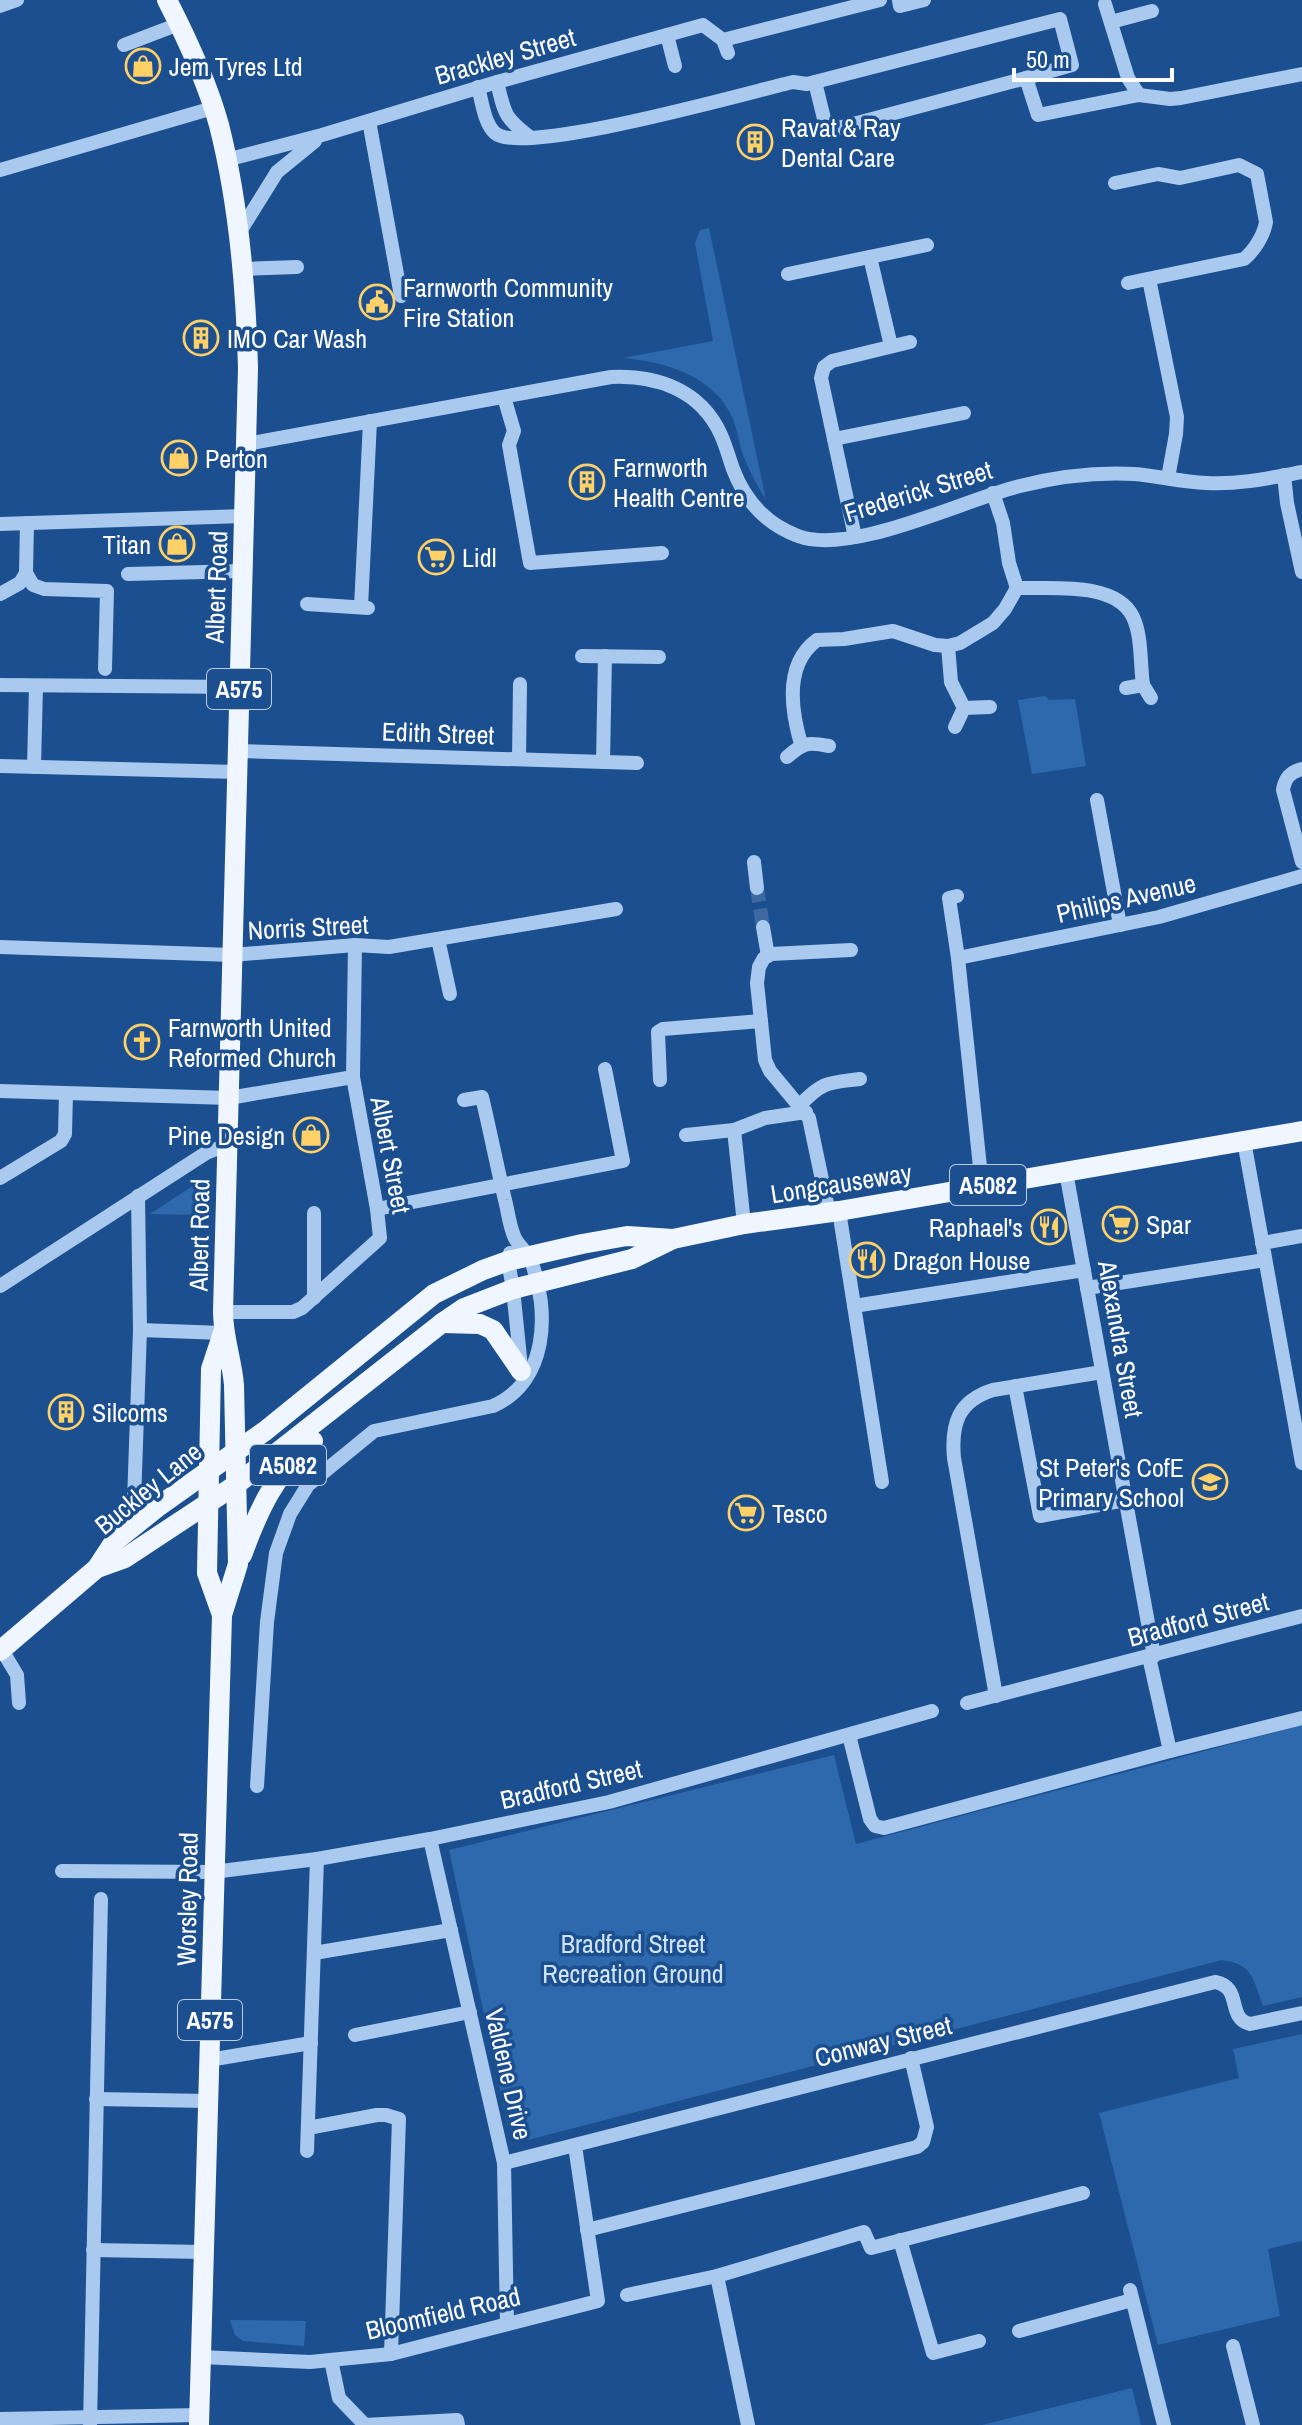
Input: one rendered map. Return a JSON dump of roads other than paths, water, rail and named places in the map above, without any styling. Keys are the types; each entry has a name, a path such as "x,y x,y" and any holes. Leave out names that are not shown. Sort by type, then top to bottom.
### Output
{"main road":[{"name":"Albert Road","path":"167,0 213,108 226,160 239,233 247,343 247,444 223,1322 211,1369 208,1471"},
{"name":"Longcauseway","path":"237,1484 442,1323 464,1308 513,1289 632,1259 673,1239 744,1224 834,1212 1302,1131"},
{"name":"Longcauseway","path":"236,1442 265,1431 434,1294 463,1278 508,1261 627,1236 673,1239"},
{"name":"Albert Road","path":"223,1322 233,1370 236,1442"},
{"path":"442,1323 480,1324 493,1330 521,1378"},
{"path":"265,1431 291,1424 327,1400 363,1385"},
{"name":"A5082","path":"238,1564 261,1508 277,1479 296,1455 340,1416 363,1385"},
{"path":"210,1416 236,1442"},
{"name":"Buckley Lane","path":"2,1645 97,1568 114,1542 208,1471 236,1442"},
{"name":"Worsley Road","path":"199,2420 222,1615 238,1564 236,1442"},
{"name":"Worsley Road","path":"208,1471 207,1573 222,1615"},
{"name":"Buckley Lane","path":"97,1568 125,1558 237,1484"}],"street":[{"path":"0,6 17,0"},
{"name":"Brackley Street","path":"226,160 703,25 725,47 880,0"},
{"path":"899,0 900,6 924,0"},
{"path":"1105,4 1128,78 1139,95"},
{"path":"1111,22 1152,11"},
{"path":"478,87 489,124 495,133 505,138 532,138 669,115 793,82 807,84 1060,19 1072,65 827,131 815,82"},
{"path":"124,45 179,24"},
{"path":"667,35 675,66"},
{"path":"1026,78 1038,115 1139,95 1181,98 1302,74"},
{"path":"497,82 506,116 532,138"},
{"path":"0,170 213,108"},
{"path":"369,121 401,296"},
{"name":"Brackley Street","path":"239,233 277,172 322,135"},
{"path":"1115,183 1158,174 1180,178 1239,165 1257,174 1266,228 1244,259 1128,283"},
{"path":"788,274 927,245"},
{"path":"870,257 891,346"},
{"path":"242,269 297,267"},
{"path":"1149,279 1177,417 1168,478"},
{"path":"855,537 821,378 824,367 832,361 910,342"},
{"name":"Frederick Street","path":"247,444 611,377 651,379 670,385 700,404 712,418 742,489 765,518 780,529 802,538 823,541 855,537 910,522 993,493 1068,477 1133,474 1205,483 1238,483 1302,472"},
{"path":"504,397 514,431 509,445 530,563 662,553"},
{"path":"834,439 964,413"},
{"path":"307,604 364,608 370,421"},
{"path":"1284,475 1289,517 1302,572"},
{"path":"801,744 793,716 793,683 799,658 817,640 893,631 935,645 948,646 960,643 993,623 1005,609 1017,588 993,493"},
{"path":"0,524 244,516"},
{"path":"0,594 20,583 26,573 27,523"},
{"path":"128,574 242,571"},
{"path":"26,573 33,585 44,589 107,591 105,669"},
{"path":"1017,588 1095,591 1112,596 1125,605 1137,632 1143,685 1151,698"},
{"path":"948,646 951,682 964,708"},
{"path":"582,656 659,657"},
{"path":"603,762 605,656"},
{"path":"519,759 520,684"},
{"path":"0,685 239,687"},
{"path":"1126,688 1143,685"},
{"path":"34,767 36,686"},
{"path":"964,708 990,707"},
{"path":"955,727 964,708"},
{"path":"787,757 801,744 811,742 829,746"},
{"name":"Edith Street","path":"0,766 519,759 637,763"},
{"path":"1300,856 1283,790 1285,780 1293,771 1302,769"},
{"path":"1097,800 1120,925"},
{"path":"754,862 757,888"},
{"name":"Philips Avenue","path":"958,958 1213,903 1302,876"},
{"path":"957,896 949,898 982,1186"},
{"name":"Norris Street","path":"0,947 232,955 355,945 389,947 616,909"},
{"path":"763,927 768,956"},
{"path":"438,939 450,994"},
{"name":"Albert Street","path":"140,1330 293,1312 314,1298 377,1242 381,1232 353,1077 355,945"},
{"path":"851,950 768,956 759,967 757,983 767,1066 809,1118 834,1212 854,1306 882,1482"},
{"path":"660,1080 658,1032 663,1029 761,1021"},
{"path":"377,1209 623,1161 605,1069"},
{"path":"0,1091 229,1098 353,1077"},
{"path":"686,1135 734,1130 803,1108 820,1086 860,1079"},
{"path":"0,1178 61,1141 65,1134 66,1093"},
{"path":"257,1786 267,1622 276,1553 290,1514 308,1485 374,1431 493,1406 511,1397 521,1378 532,1371 539,1356 538,1282 529,1257 514,1237 482,1097 464,1100"},
{"path":"734,1130 744,1224"},
{"path":"1244,1141 1265,1260 1297,1403 1302,1463"},
{"path":"3,1279 206,1153 227,1145"},
{"name":"Alexandra Street","path":"1066,1172 1170,1751"},
{"path":"138,1196 140,1330 134,1501 135,1507 145,1518"},
{"path":"314,1213 314,1298"},
{"path":"1262,1243 1302,1236"},
{"path":"514,1237 508,1261 521,1378"},
{"path":"1087,1288 1265,1260"},
{"path":"854,1306 1084,1270"},
{"path":"996,1696 957,1477 953,1443 959,1413 980,1394 1102,1372"},
{"path":"1015,1386 1040,1516 1125,1500"},
{"name":"Bradford Street","path":"967,1703 1302,1616"},
{"path":"2,1645 17,1675 19,1703"},
{"name":"Bradford Street","path":"62,1871 213,1872 317,1859 430,1839 609,1802 932,1711"},
{"path":"849,1735 870,1819 875,1826 884,1828 1302,1718"},
{"name":"Valdene Drive","path":"430,1839 504,2163 507,2324"},
{"path":"307,2151 317,1859"},
{"path":"90,2421 101,1899"},
{"path":"314,1953 451,1930"},
{"name":"Conway Street","path":"504,2163 1215,1982 1224,1983 1230,1989 1239,2018 1250,2024 1302,2013"},
{"path":"355,2035 470,2012"},
{"path":"209,2060 311,2043"},
{"path":"575,2146 587,2230 917,2147 923,2142 927,2127 911,2058"},
{"path":"96,2099 208,2101"},
{"path":"308,2128 377,2115 399,2119 391,2354"},
{"path":"627,2295 717,2276 864,2232 871,2248 1083,2193"},
{"name":"Bloomfield Road","path":"201,2357 284,2362 391,2354 598,2301 587,2230"},
{"path":"900,2240 933,2353 979,2341"},
{"path":"93,2250 204,2252"},
{"path":"717,2276 748,2425"},
{"path":"1019,2331 1131,2295 1164,2425"},
{"path":"1233,2346 1253,2425"},
{"path":"331,2360 339,2398 365,2425 457,2420 458,2425"},
{"path":"0,2419 199,2420"}],"tunnel":[{"path":"757,888 763,927"}],"place":[{"name":"Jem Tyres Ltd","path":"143,66"},
{"name":"Ravat & Ray Dental Care","path":"755,142"},
{"name":"Farnworth Community Fire Station","path":"377,302"},
{"name":"IMO Car Wash","path":"201,338"},
{"name":"Perton","path":"179,458"},
{"name":"Farnworth Health Centre","path":"587,482"},
{"name":"Titan","path":"177,544"},
{"name":"Lidl","path":"436,557"},
{"name":"Farnworth United Reformed Church","path":"142,1042"},
{"name":"Pine Design","path":"311,1135"},
{"name":"Spar","path":"1120,1224"},
{"name":"Raphael's","path":"1049,1227"},
{"name":"Dragon House","path":"867,1260"},
{"name":"Silcoms","path":"66,1412"},
{"name":"St Peter's CofE Primary School","path":"1210,1482"},
{"name":"Tesco","path":"746,1513"}],"park label":[{"name":"Bradford Street Recreation Ground","path":"633,1958"}]}
